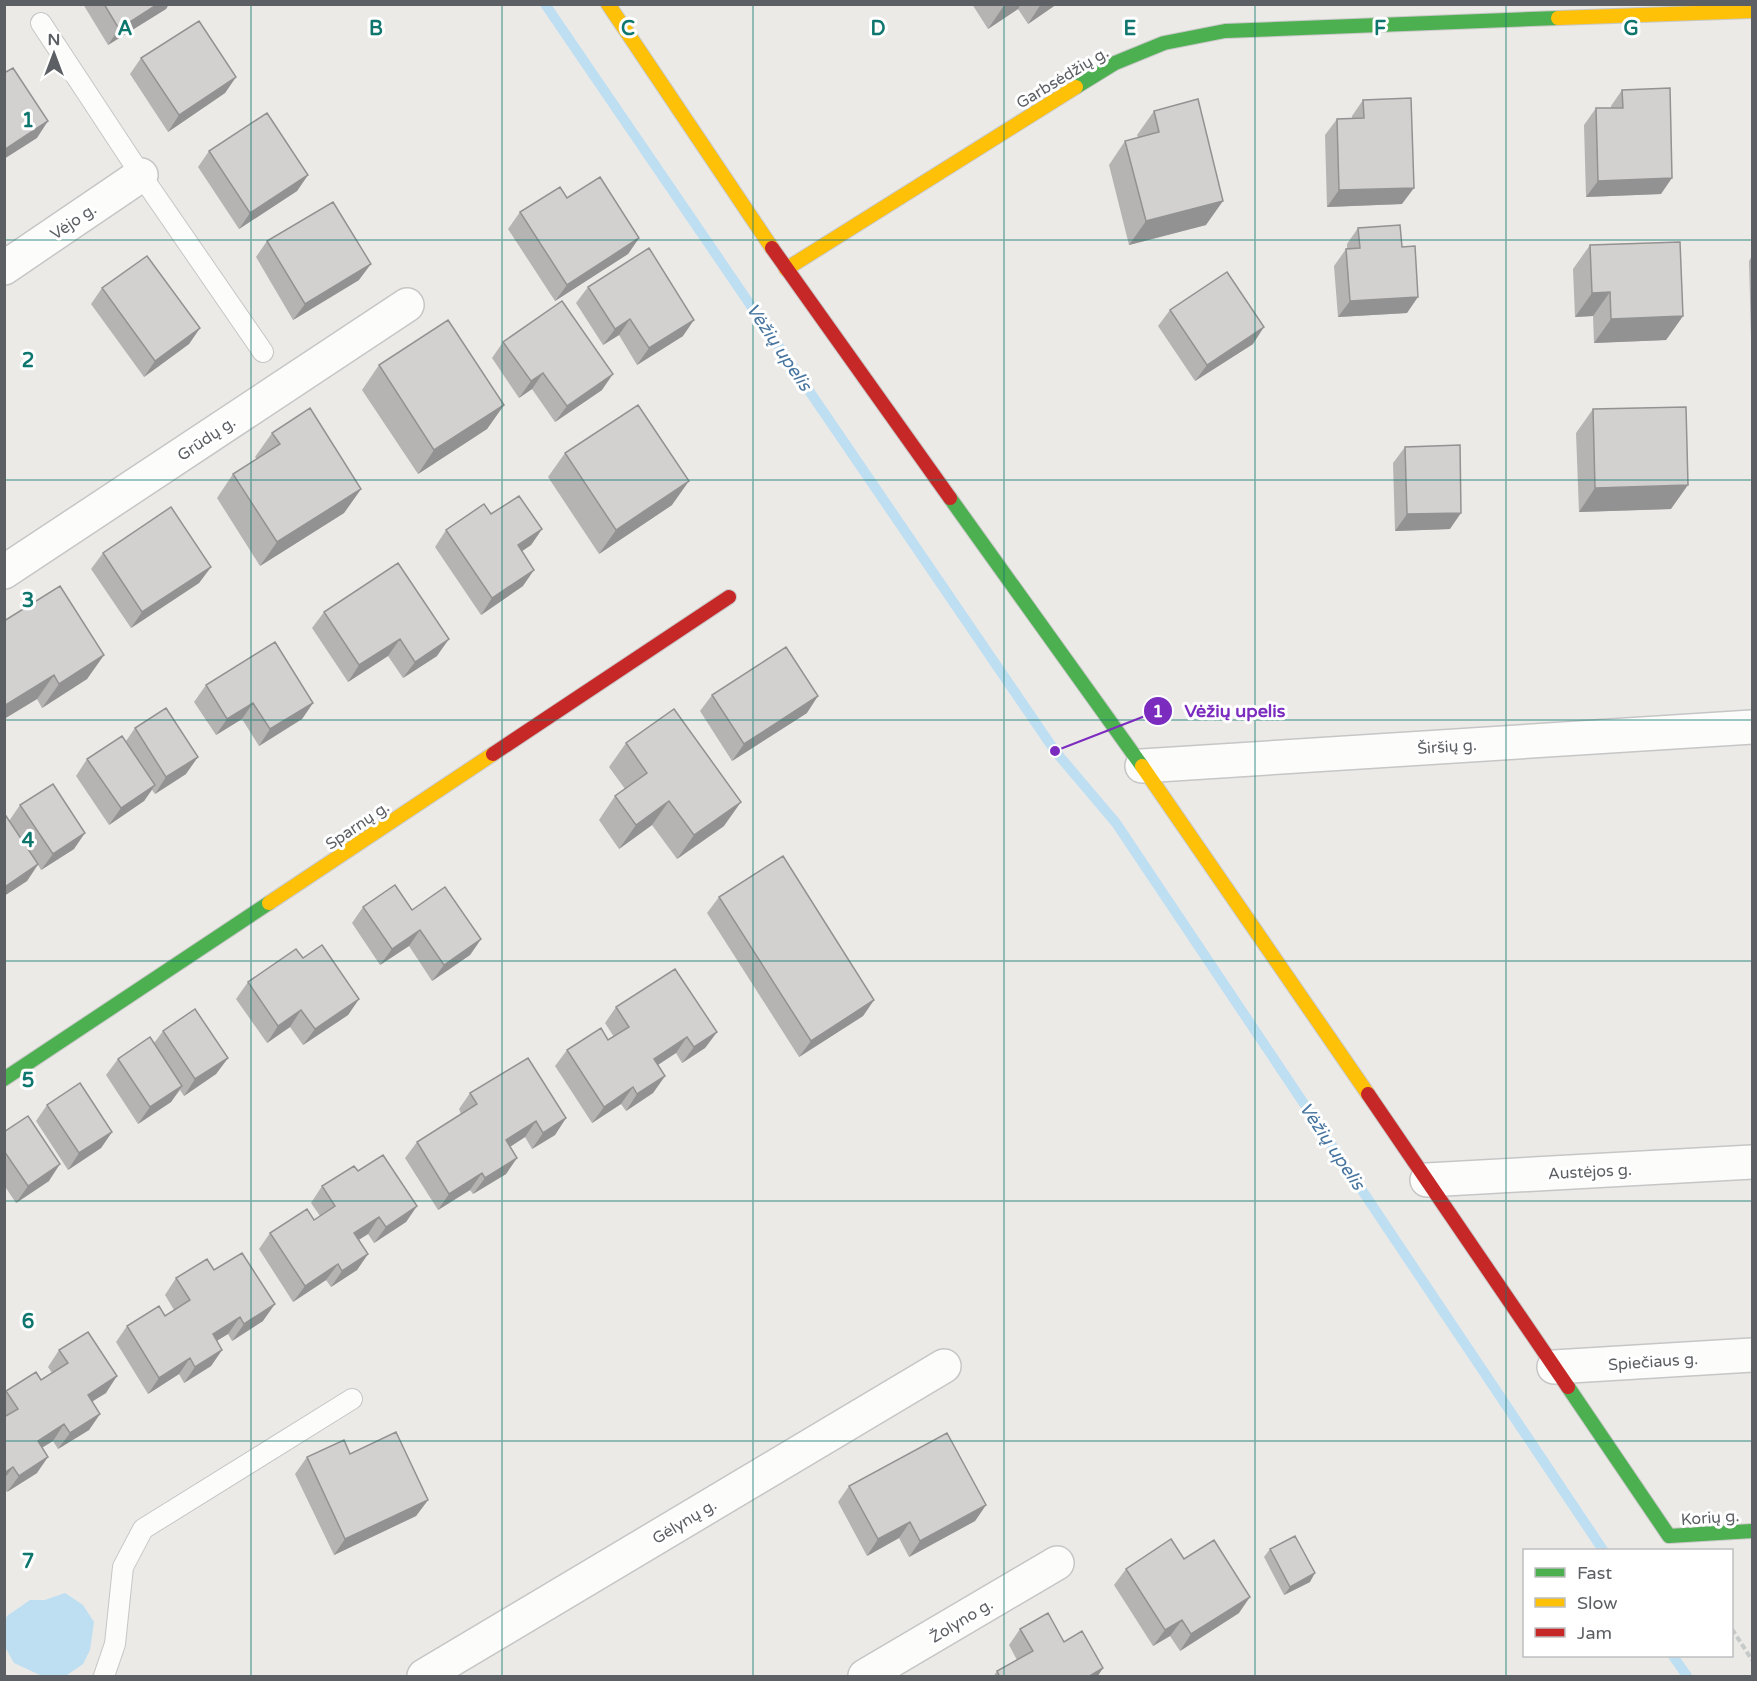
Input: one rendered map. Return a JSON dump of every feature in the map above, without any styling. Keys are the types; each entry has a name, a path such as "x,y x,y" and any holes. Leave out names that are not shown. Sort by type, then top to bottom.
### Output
{"street":[{"path":"608,4 786,269 1142,766 1554,1367"},
{"name":"Garbsėdžių g.","path":"786,269 1115,63 1164,43 1225,31 1752,11"},
{"name":"Vėjo g.","path":"4,268 141,175"},
{"name":"Grūdų g.","path":"4,572 407,305"},
{"name":"Sparnų g.","path":"4,1079 729,597"},
{"name":"Širšių g.","path":"1142,766 1752,727"},
{"name":"Austėjos g.","path":"1427,1180 1752,1162"},
{"name":"Spiečiaus g.","path":"1554,1367 1752,1355"},
{"name":"Gėlynų g.","path":"424,1677 944,1366"},
{"name":"Korių g.","path":"1554,1367 1669,1536 1752,1531"},
{"name":"Žolyno g.","path":"865,1677 1057,1563"}],"lane":[{"path":"41,23 141,175 263,352"},
{"path":"104,1677 115,1644 123,1568 143,1529 352,1399"}],"path":[{"path":"1733,1632 1752,1660"}],"water":[{"path":"65,1593 83,1605 94,1622 90,1650 83,1664 67,1675 42,1676 14,1663 5,1647 7,1616 30,1600 45,1600"}],"building":[{"path":"104,4 158,4 119,29"},
{"path":"199,21 236,77 179,115 141,58"},
{"path":"13,68 48,121 4,150 4,73"},
{"path":"1670,88 1672,178 1598,181 1596,108 1623,108 1622,90"},
{"path":"1411,98 1414,188 1339,190 1337,119 1364,118 1363,100"},
{"path":"1198,99 1223,201 1146,221 1125,141 1159,132 1154,111"},
{"path":"267,113 308,175 250,213 209,151"},
{"path":"600,177 639,238 567,285 520,212 560,187 567,198"},
{"path":"333,202 371,264 305,304 267,241"},
{"path":"1400,225 1402,247 1415,246 1418,297 1350,301 1346,249 1360,248 1358,228"},
{"path":"1680,242 1683,316 1611,319 1610,292 1592,293 1590,245"},
{"path":"649,248 694,320 649,348 630,319 615,329 588,287"},
{"path":"147,256 200,328 155,361 102,288"},
{"path":"1227,272 1264,327 1207,365 1170,310"},
{"path":"562,301 613,374 567,406 543,373 531,381 503,342"},
{"path":"448,320 504,405 434,450 379,365"},
{"path":"638,405 689,481 616,530 565,453"},
{"path":"1686,407 1688,485 1595,488 1593,409"},
{"path":"310,408 361,489 277,542 233,474 280,444 272,433"},
{"path":"1460,445 1461,513 1407,514 1405,447"},
{"path":"519,496 542,529 518,545 534,570 492,598 446,530 484,504 491,514"},
{"path":"171,507 211,567 142,612 103,553"},
{"path":"398,563 449,639 415,662 400,639 359,665 324,612"},
{"path":"60,586 104,655 59,684 54,675 4,706 4,621"},
{"path":"275,642 313,703 270,729 253,703 227,719 206,685"},
{"path":"786,647 818,696 744,744 712,695"},
{"path":"166,708 198,757 166,777 135,728"},
{"path":"674,709 741,802 694,835 669,801 636,825 615,796 647,773 626,743"},
{"path":"122,736 155,785 121,808 87,759"},
{"path":"53,784 85,833 53,854 20,805"},
{"path":"6,816 38,864 6,886 4,884 4,817"},
{"path":"783,856 874,1000 811,1041 719,897"},
{"path":"395,885 412,910 445,887 481,939 444,965 420,930 392,949 363,907"},
{"path":"322,945 359,999 315,1029 301,1010 278,1026 248,982 296,949 303,958"},
{"path":"675,969 717,1032 694,1047 687,1037 654,1059 665,1076 637,1094 633,1087 604,1107 567,1050 601,1028 608,1040 629,1027 616,1007"},
{"path":"195,1009 228,1058 195,1079 163,1031"},
{"path":"150,1037 182,1086 150,1107 118,1059"},
{"path":"528,1058 566,1118 543,1133 536,1121 506,1140 517,1158 485,1178 482,1173 449,1194 417,1142 477,1104 470,1093"},
{"path":"80,1083 112,1132 79,1153 47,1105"},
{"path":"28,1116 60,1164 28,1186 4,1151 4,1132"},
{"path":"383,1155 417,1206 386,1227 379,1217 354,1233 368,1254 342,1271 338,1264 305,1286 270,1233 307,1209 314,1220 335,1206 322,1186 354,1166 358,1171"},
{"path":"242,1253 275,1304 244,1324 240,1317 213,1334 222,1350 195,1367 190,1358 159,1378 127,1326 159,1306 165,1316 190,1300 176,1278 207,1259 214,1270"},
{"path":"88,1332 117,1376 88,1395 100,1414 70,1433 64,1424 38,1441 48,1457 19,1476 13,1467 4,1473 4,1417 18,1409 6,1391 36,1372 41,1380 68,1363 59,1350"},
{"path":"396,1432 428,1500 345,1539 307,1457 344,1440 350,1454"},
{"path":"947,1433 986,1505 920,1541 910,1522 878,1539 849,1486"},
{"path":"1295,1536 1315,1573 1290,1587 1270,1549"},
{"path":"1171,1539 1184,1559 1214,1540 1250,1597 1191,1634 1182,1620 1165,1630 1126,1569"},
{"path":"1048,1613 1064,1642 1082,1631 1103,1668 1088,1677 1000,1677 997,1671 1033,1651 1020,1629"}],"waterway":[{"name":"Vėžių upelis","path":"545,4 1055,751 1116,823 1602,1549"},
{"name":"Vėžių upelis","path":"1674,1657 1687,1676"}],"traffic: fast":[{"path":"1076,87 1115,63 1164,43 1225,31 1558,18"},
{"path":"950,498 1142,766"},
{"path":"4,1079 269,903"},
{"path":"1568,1387 1669,1536 1752,1531"}],"traffic: slow":[{"path":"608,4 772,248"},
{"path":"1558,18 1752,11"},
{"path":"786,269 1076,87"},
{"path":"269,903 493,754"},
{"path":"1142,766 1368,1094"}],"traffic: jam":[{"path":"772,248 950,498"},
{"path":"493,754 729,597"},
{"path":"1368,1094 1568,1387"}],"place":[{"name":"Vėžių upelis","path":"1055,751"}]}
